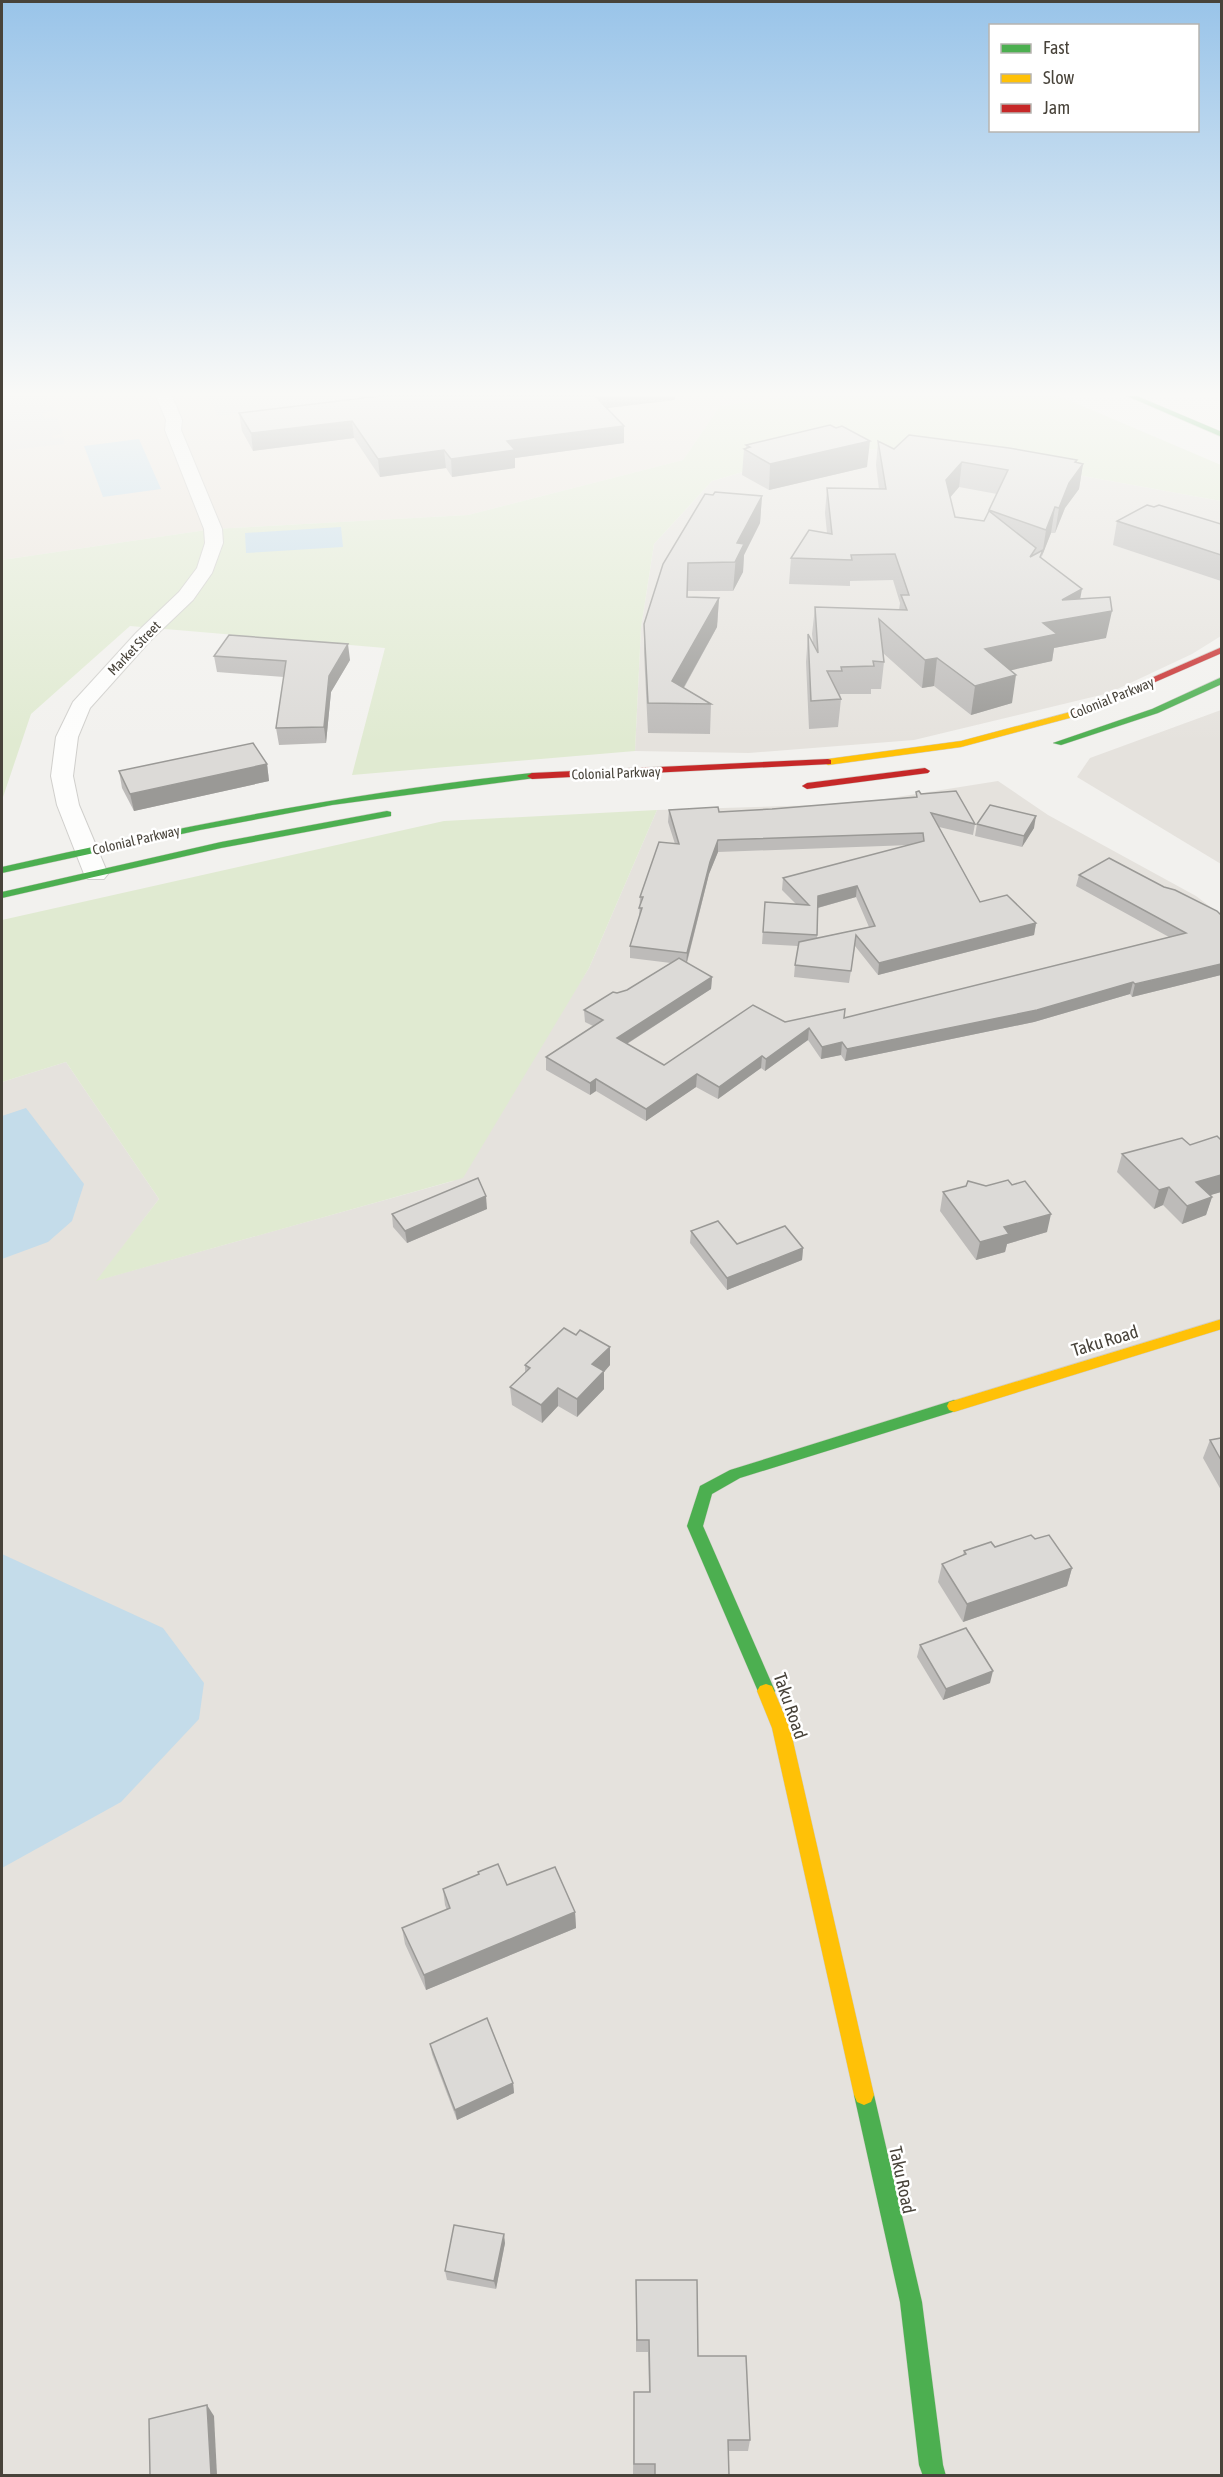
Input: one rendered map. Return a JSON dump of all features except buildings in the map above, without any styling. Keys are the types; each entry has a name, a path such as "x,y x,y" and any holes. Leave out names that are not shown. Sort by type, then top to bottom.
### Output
{"street":[{"name":"Market Street","path":"96,874 68,805 62,776 67,737 80,706 143,637 186,596 206,569 214,543 213,529 205,512"},
{"name":"Colonial Parkway","path":"2,870 291,806 390,790 534,776 816,763 975,741 1029,729 1096,708 1221,650"},
{"name":"Colonial Parkway","path":"1040,748 1109,728 1155,711 1221,680"},
{"path":"975,741 991,752"},
{"path":"796,787 944,769"},
{"name":"Colonial Parkway","path":"2,895 311,826 396,812"},
{"name":"Taku Road","path":"935,2475 931,2465 911,2302 781,1728 745,1637 695,1526 705,1490 735,1474 1221,1324"}],"shaded area":[{"path":"2,512 481,512 468,515 213,529 2,560"},
{"path":"684,512 1221,512 1221,636 1192,654 1109,693 914,740 749,753 635,751 641,628 654,544"},
{"path":"1221,710 1221,864 1077,777 1090,758"},
{"path":"998,781 1048,815 1196,896 1221,915 1221,2475 2,2476 2,1082 66,1062 159,1199 98,1280 453,1181 589,968 657,810 853,804"}],"green space":[{"path":"481,512 684,512 654,544 641,628 635,751 352,775 385,648 130,626 31,714 2,800 2,560 213,529 468,515"},
{"path":"657,810 589,968 463,1178 96,1281 159,1199 66,1062 2,1082 2,920 444,821"}],"water":[{"path":"341,527 343,547 246,553 245,533"},
{"path":"26,1108 84,1184 72,1221 48,1242 2,1259 2,1116"},
{"path":"2,1554 163,1628 204,1683 199,1719 121,1802 2,1868"}],"traffic: fast":[{"path":"1058,743 1155,711 1222,680"},
{"path":"2,870 200,827 332,802 532,776"},
{"path":"2,895 221,845 387,814"},
{"path":"766,1691 695,1526 705,1490 735,1474 954,1406"},
{"path":"864,2095 911,2302 931,2465 935,2476"}],"traffic: slow":[{"path":"828,762 961,744 1074,714"},
{"path":"954,1406 1222,1324"},
{"path":"766,1691 781,1728 864,2095"}],"traffic: jam":[{"path":"1074,714 1222,650"},
{"path":"532,776 828,762"},
{"path":"807,786 925,771"}]}
